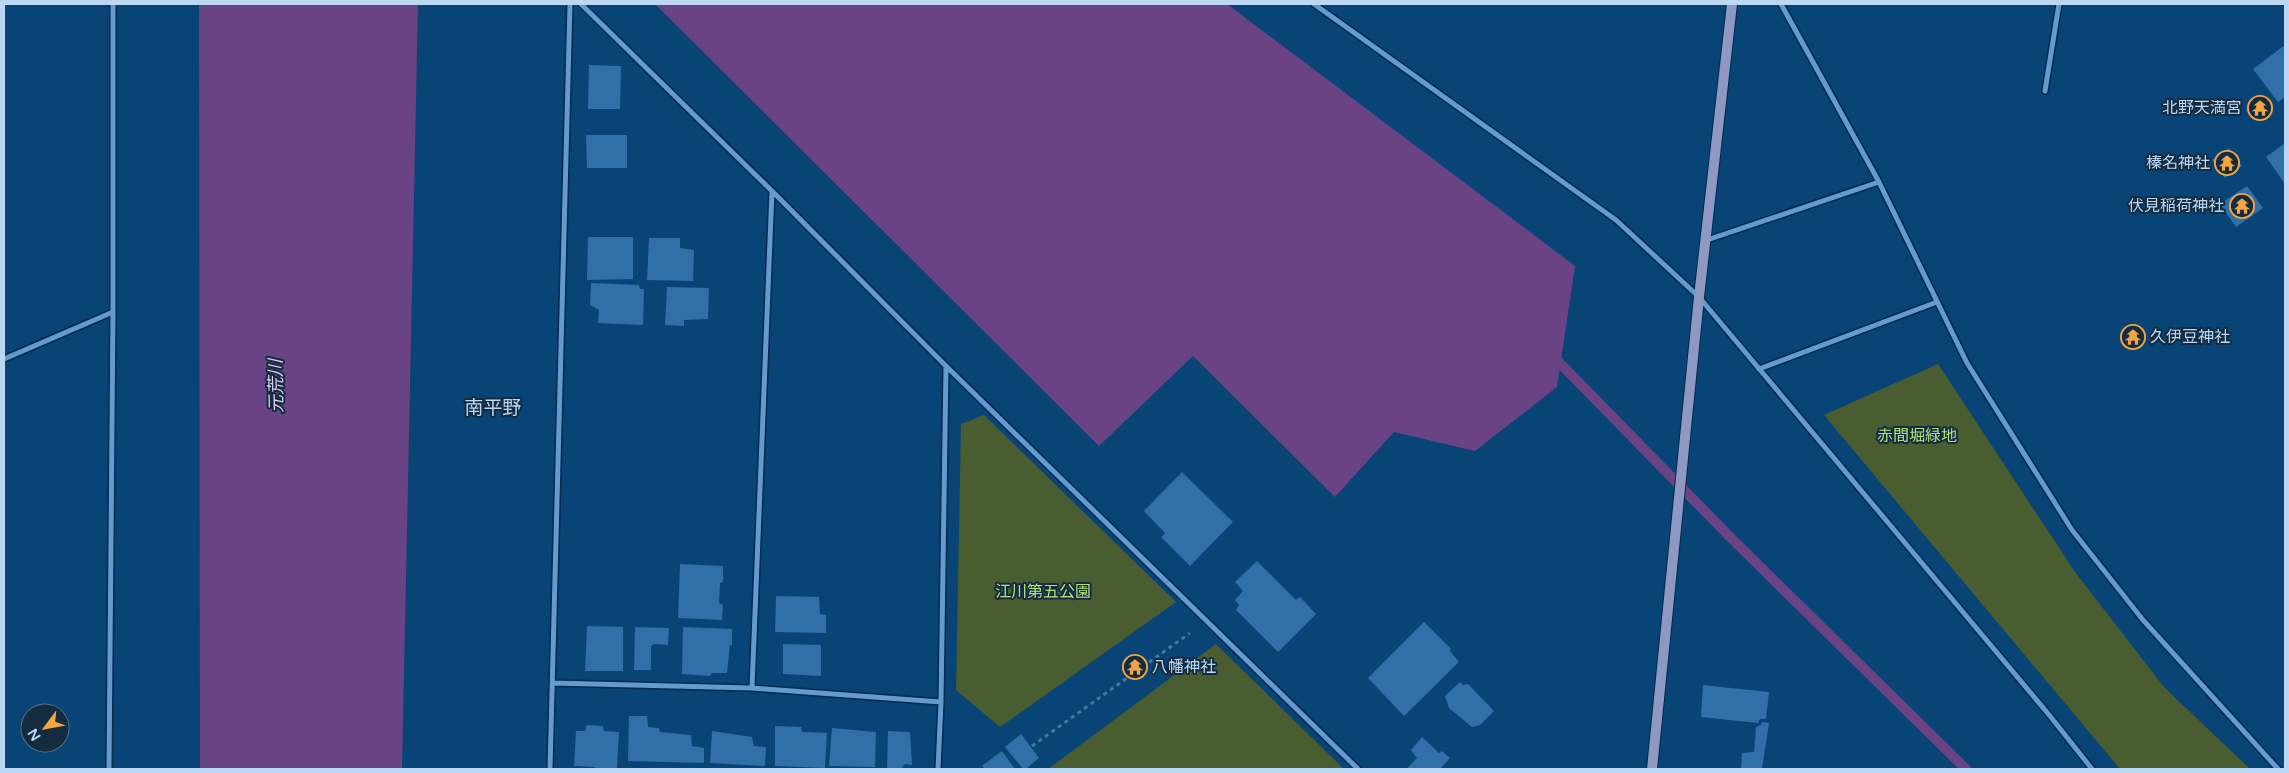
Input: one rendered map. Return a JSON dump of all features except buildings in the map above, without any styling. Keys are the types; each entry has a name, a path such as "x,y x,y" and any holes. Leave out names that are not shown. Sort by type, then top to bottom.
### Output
{"street":[{"path":"109,769 113,312 113,4"},
{"path":"550,769 570,4"},
{"path":"581,4 772,191 946,366 1358,769"},
{"path":"1314,4 1616,220 1699,296 2050,716 2092,769"},
{"path":"1652,769 1699,296 1707,240 1732,4"},
{"path":"1781,4 1879,182 1967,363 2072,530 2143,620 2278,769"},
{"path":"2045,91 2058,4"},
{"path":"1707,240 1879,182"},
{"path":"752,688 772,191"},
{"path":"1759,369 1937,302"},
{"path":"4,359 113,312"},
{"path":"938,769 941,702 946,366"},
{"path":"553,683 752,688 941,702"}],"path":[{"path":"1032,746 1206,621"}],"green space":[{"name":"赤間堀緑地","path":"1938,364 2075,572 2164,687 2250,769 2120,769 1824,415"},
{"name":"江川第五公園","path":"984,415 1176,602 1000,727 956,690 961,424"},
{"path":"1216,644 1344,769 1048,769"}],"water":[{"name":"元荒川","path":"199,4 418,4 402,769 200,769"},
{"path":"655,4 1227,4 1575,266 1557,387 1475,451 1394,432 1335,497 1193,356 1099,446"}],"waterway":[{"path":"1551,354 1729,536 1966,769"}],"place":[{"name":"北野天満宮","path":"2260,108"},
{"name":"榛名神社","path":"2227,163"},
{"name":"伏見稲荷神社","path":"2242,206"},
{"name":"久伊豆神社","path":"2133,337"},
{"name":"八幡神社","path":"1135,667"}],"district":[{"name":"南平野","path":"493,408"}]}
